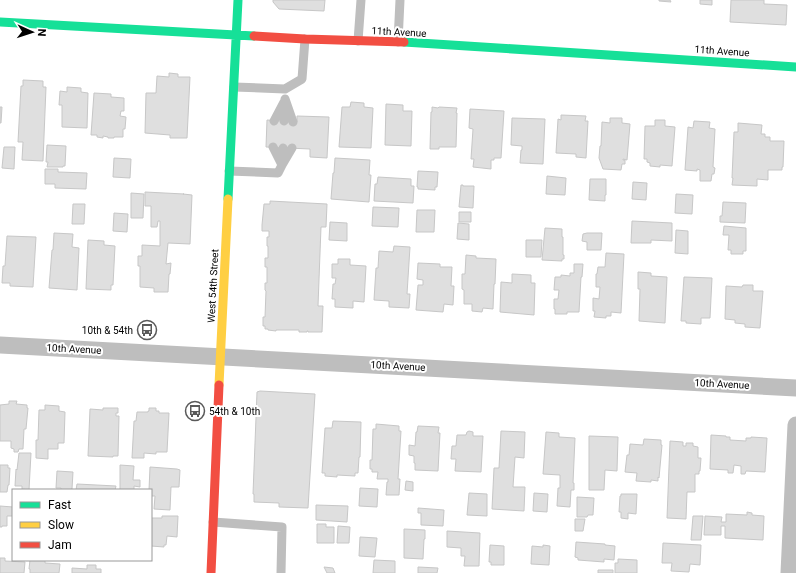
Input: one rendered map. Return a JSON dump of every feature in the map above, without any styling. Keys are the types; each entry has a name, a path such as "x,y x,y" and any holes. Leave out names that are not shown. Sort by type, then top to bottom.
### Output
{"street":[{"name":"West 54th Street","path":"211,573 238,0"},
{"name":"11th Avenue","path":"0,22 236,36 398,42 796,67"},
{"name":"10th Avenue","path":"0,345 796,388"},
{"path":"789,573 796,425"}],"lane":[{"path":"358,41 361,0"},
{"path":"398,42 400,0"},
{"path":"234,87 285,89 302,79 305,39"},
{"path":"285,89 285,99 289,122"},
{"path":"274,121 285,99"},
{"path":"273,147 282,165"},
{"path":"229,171 278,173 287,148"},
{"path":"213,522 282,527 281,573"}],"building":[{"path":"273,0 325,0 324,11 279,9"},
{"path":"670,0 671,2 659,1"},
{"path":"700,0 712,0 712,5 700,4"},
{"path":"731,0 764,0 764,4 787,5 786,25 730,22"},
{"path":"169,73 178,74 178,77 190,77 187,138 170,138 170,135 145,133 146,93 156,93 157,76 169,77"},
{"path":"23,80 43,81 43,87 46,87 43,161 22,160 23,142 18,142 21,86 23,86"},
{"path":"67,87 81,88 81,92 88,93 87,128 62,127 62,105 59,105 60,91 67,92"},
{"path":"94,93 111,94 111,97 124,98 124,111 121,111 120,116 126,117 123,137 108,138 103,136 103,138 97,137 97,135 91,135"},
{"path":"351,102 364,103 364,107 373,108 371,148 339,147 342,107 350,107"},
{"path":"386,104 403,105 403,111 412,111 411,146 385,145"},
{"path":"0,107 2,107 1,123 0,123"},
{"path":"432,107 457,108 456,147 439,147 439,149 430,149"},
{"path":"470,109 504,111 501,158 494,158 494,160 491,160 491,169 473,167 474,159 471,159 473,129 469,128"},
{"path":"561,115 586,116 585,121 588,121 586,158 576,157 576,154 556,153 558,119 561,120"},
{"path":"297,116 329,117 327,158 310,157 310,149 266,147 267,120 297,122"},
{"path":"512,118 545,119 543,164 520,163 522,146 511,145"},
{"path":"610,118 622,118 622,123 630,124 627,160 623,159 625,160 625,164 622,164 621,170 603,169 599,158 602,122 610,123"},
{"path":"655,120 665,120 665,126 675,127 672,166 650,166 647,159 644,159 645,126 655,126"},
{"path":"694,121 710,122 709,128 715,129 713,167 715,168 711,181 700,181 700,170 685,170 688,127 693,128"},
{"path":"738,123 762,125 761,134 765,134 765,137 770,137 770,141 784,141 782,170 768,170 768,180 757,179 757,186 732,185 734,132 738,132"},
{"path":"47,145 66,146 65,166 47,167"},
{"path":"4,147 15,147 14,169 2,168"},
{"path":"114,158 131,159 130,178 113,177"},
{"path":"335,158 370,160 369,175 371,175 369,202 331,199"},
{"path":"45,169 58,169 58,172 87,173 86,189 55,188 55,184 45,184"},
{"path":"418,171 438,172 437,187 435,187 435,190 418,189"},
{"path":"547,176 566,178 565,195 546,194"},
{"path":"378,177 411,179 411,186 414,186 413,203 374,201 375,184 377,184"},
{"path":"590,179 606,179 605,201 589,200"},
{"path":"633,182 647,183 646,200 632,199"},
{"path":"461,185 474,186 473,208 459,207"},
{"path":"145,192 192,195 190,244 168,243 166,264 171,263 168,292 154,292 154,288 140,287 140,266 138,266 138,256 142,256 142,245 160,246 160,221 158,221 157,227 151,227 151,206 145,206"},
{"path":"131,193 144,194 143,218 131,218"},
{"path":"676,194 693,195 692,214 675,213"},
{"path":"270,201 327,204 326,227 321,227 318,306 323,306 322,332 299,332 299,330 276,331 265,329 265,326 263,326 263,317 265,317 265,283 267,283 267,267 265,267 265,258 268,258 267,237 269,237 269,231 262,231 262,225 264,204 270,204"},
{"path":"723,202 746,203 745,223 720,222"},
{"path":"73,204 85,204 84,224 72,224"},
{"path":"373,207 399,208 398,227 372,226"},
{"path":"417,210 435,210 434,232 416,232"},
{"path":"459,212 471,212 471,222 459,222"},
{"path":"114,213 128,214 127,232 113,231"},
{"path":"632,221 672,223 672,241 651,240 651,243 631,243"},
{"path":"330,222 347,223 347,241 329,240"},
{"path":"458,223 469,224 469,240 457,239"},
{"path":"724,226 746,228 746,251 743,251 743,254 731,254 731,250 728,250 729,235 723,235"},
{"path":"545,228 562,229 564,259 562,259 562,261 542,260"},
{"path":"676,230 688,231 688,254 675,253"},
{"path":"54,233 73,234 72,247 79,248 77,290 49,288"},
{"path":"602,233 601,250 587,250 587,242 582,241 583,234"},
{"path":"7,236 36,237 33,287 10,286 10,283 2,283"},
{"path":"88,240 104,241 104,245 115,246 113,285 111,285 111,290 86,289"},
{"path":"526,240 542,240 541,257 526,257"},
{"path":"394,246 410,247 407,294 410,294 409,308 389,307 389,301 374,300 376,268 378,268 379,251 393,252"},
{"path":"606,253 624,254 621,313 611,312 611,316 606,316 606,318 594,317 595,311 593,311 593,298 599,299 600,287 596,287 596,274 598,267 605,267"},
{"path":"466,255 476,256 476,258 496,259 493,309 483,308 482,312 472,311 472,304 464,304 462,274 465,274"},
{"path":"338,259 350,259 350,265 366,266 364,302 353,301 353,308 335,307 335,299 332,299 333,284 335,284 336,278 332,278 332,264 338,264"},
{"path":"418,263 440,264 440,267 452,267 451,286 454,286 453,305 444,304 443,312 416,310 418,285 423,285 423,280 417,279"},
{"path":"574,264 583,264 579,312 555,314 554,299 558,299 559,290 554,290 555,277 561,277 561,275 570,276 570,273 574,273"},
{"path":"638,272 651,273 651,276 667,277 665,323 639,321 640,289 638,289"},
{"path":"512,274 531,275 531,283 535,283 534,315 500,312 501,282 512,283"},
{"path":"684,277 712,278 710,318 701,318 701,324 686,323 686,321 681,321"},
{"path":"743,285 753,285 753,291 763,291 760,328 745,327 745,324 735,323 735,320 725,319 726,286 742,287"},
{"path":"257,392 315,394 308,508 279,507 279,503 254,502 253,494"},
{"path":"9,401 17,401 16,404 27,405 28,408 26,429 24,429 23,449 19,449 18,452 14,452 14,449 11,448 11,441 0,441 0,405 9,404"},
{"path":"45,405 59,406 59,411 65,412 64,443 58,443 58,449 48,449 48,459 36,458 39,410 45,410"},
{"path":"103,408 118,408 118,413 116,413 116,416 119,416 118,456 88,456 90,409 103,410"},
{"path":"149,408 156,408 156,411 159,411 159,413 169,413 167,452 156,452 156,454 144,453 144,458 132,458 134,421 136,421 137,412 148,412"},
{"path":"333,421 361,422 360,457 358,473 355,473 355,476 325,476 325,473 322,473 325,428 332,428"},
{"path":"376,424 399,426 399,431 401,431 398,479 400,479 399,495 386,495 388,479 377,479 378,472 372,472 372,469 370,469 370,460 372,460 373,429 376,429"},
{"path":"418,426 439,427 438,471 415,470 414,456 409,455 409,445 415,446"},
{"path":"469,431 473,432 473,436 483,436 481,472 455,471 456,459 451,459 452,446 456,446 457,435 466,435"},
{"path":"501,431 525,432 524,458 515,457 513,487 525,487 524,511 492,509 494,468 499,468"},
{"path":"546,432 559,433 559,437 575,438 574,490 571,490 570,507 557,506 558,488 560,488 560,475 543,474"},
{"path":"711,435 730,437 730,440 746,441 746,438 751,437 767,438 765,472 746,471 745,474 741,474 741,466 734,465 733,473 728,473 728,470 710,469"},
{"path":"589,436 618,437 617,471 605,470 604,490 589,490"},
{"path":"644,439 661,440 662,445 658,481 636,481 637,473 625,472 630,444 643,445"},
{"path":"670,441 683,442 683,446 686,446 686,443 693,443 693,446 698,447 698,458 701,458 699,474 695,474 695,492 687,492 686,519 667,518"},
{"path":"19,453 31,453 29,489 22,489 22,486 15,486 16,469 17,470"},
{"path":"0,465 8,465 8,468 10,468 7,492 0,492"},
{"path":"120,465 134,466 133,480 140,480 140,487 134,486 134,489 120,489"},
{"path":"150,467 180,470 179,487 171,487 170,510 154,509 155,496 152,496 152,489 149,489"},
{"path":"57,471 73,472 72,489 56,488"},
{"path":"406,481 413,482 413,491 405,490"},
{"path":"77,484 116,486 115,489 76,489"},
{"path":"360,488 378,489 377,507 359,506"},
{"path":"469,493 487,494 487,516 467,515"},
{"path":"534,493 548,494 547,512 533,511"},
{"path":"621,494 637,494 636,514 628,513 628,519 621,518 621,512 619,512"},
{"path":"577,497 594,498 593,515 588,515 587,517 577,517"},
{"path":"316,505 348,506 347,522 316,520"},
{"path":"0,506 12,507 12,516 7,516 7,526 0,527"},
{"path":"418,508 444,510 443,526 421,525 421,513 418,513"},
{"path":"747,512 752,513 752,515 764,516 763,540 725,538 725,526 721,526 721,535 704,535 705,516 722,517 721,522 726,522 726,514 747,515"},
{"path":"162,516 178,516 177,537 167,536 166,545 164,545 164,547 152,546 152,518 162,518"},
{"path":"693,516 703,516 701,540 691,540"},
{"path":"575,519 585,519 583,531 575,531"},
{"path":"317,524 326,524 326,527 334,527 334,543 317,543"},
{"path":"338,526 350,527 349,543 337,543"},
{"path":"404,529 425,530 423,559 404,558"},
{"path":"447,531 480,533 479,566 464,566 465,556 461,556 461,548 447,547"},
{"path":"360,537 377,538 375,557 359,556"},
{"path":"576,542 615,546 614,560 604,559 604,562 578,560 578,558 575,557"},
{"path":"663,543 701,545 700,565 690,564 689,572 671,571 672,563 662,563"},
{"path":"490,545 504,546 504,565 491,565 491,562 489,562"},
{"path":"543,545 550,546 549,565 531,564 532,546 543,547"},
{"path":"0,558 5,558 5,561 25,562 24,573 0,573"},
{"path":"618,559 637,560 637,573 615,573 615,563 618,563"},
{"path":"374,560 395,561 395,573 373,573"},
{"path":"30,561 45,561 45,563 60,564 59,573 30,573"},
{"path":"87,565 96,565 96,569 101,569 101,573 72,573 72,568 87,569"},
{"path":"324,567 333,568 335,573 327,573"},
{"path":"418,567 438,568 437,573 418,573"},
{"path":"598,570 613,570 613,573 598,573"}],"traffic: fast":[{"path":"228,199 238,0"},
{"path":"0,22 254,36"},
{"path":"404,42 796,67"}],"traffic: slow":[{"path":"219,385 228,199"}],"traffic: jam":[{"path":"254,36 404,42"},
{"path":"211,573 219,385"}],"place":[{"name":"10th & 54th","path":"147,330"},
{"name":"54th & 10th","path":"195,411"}]}
